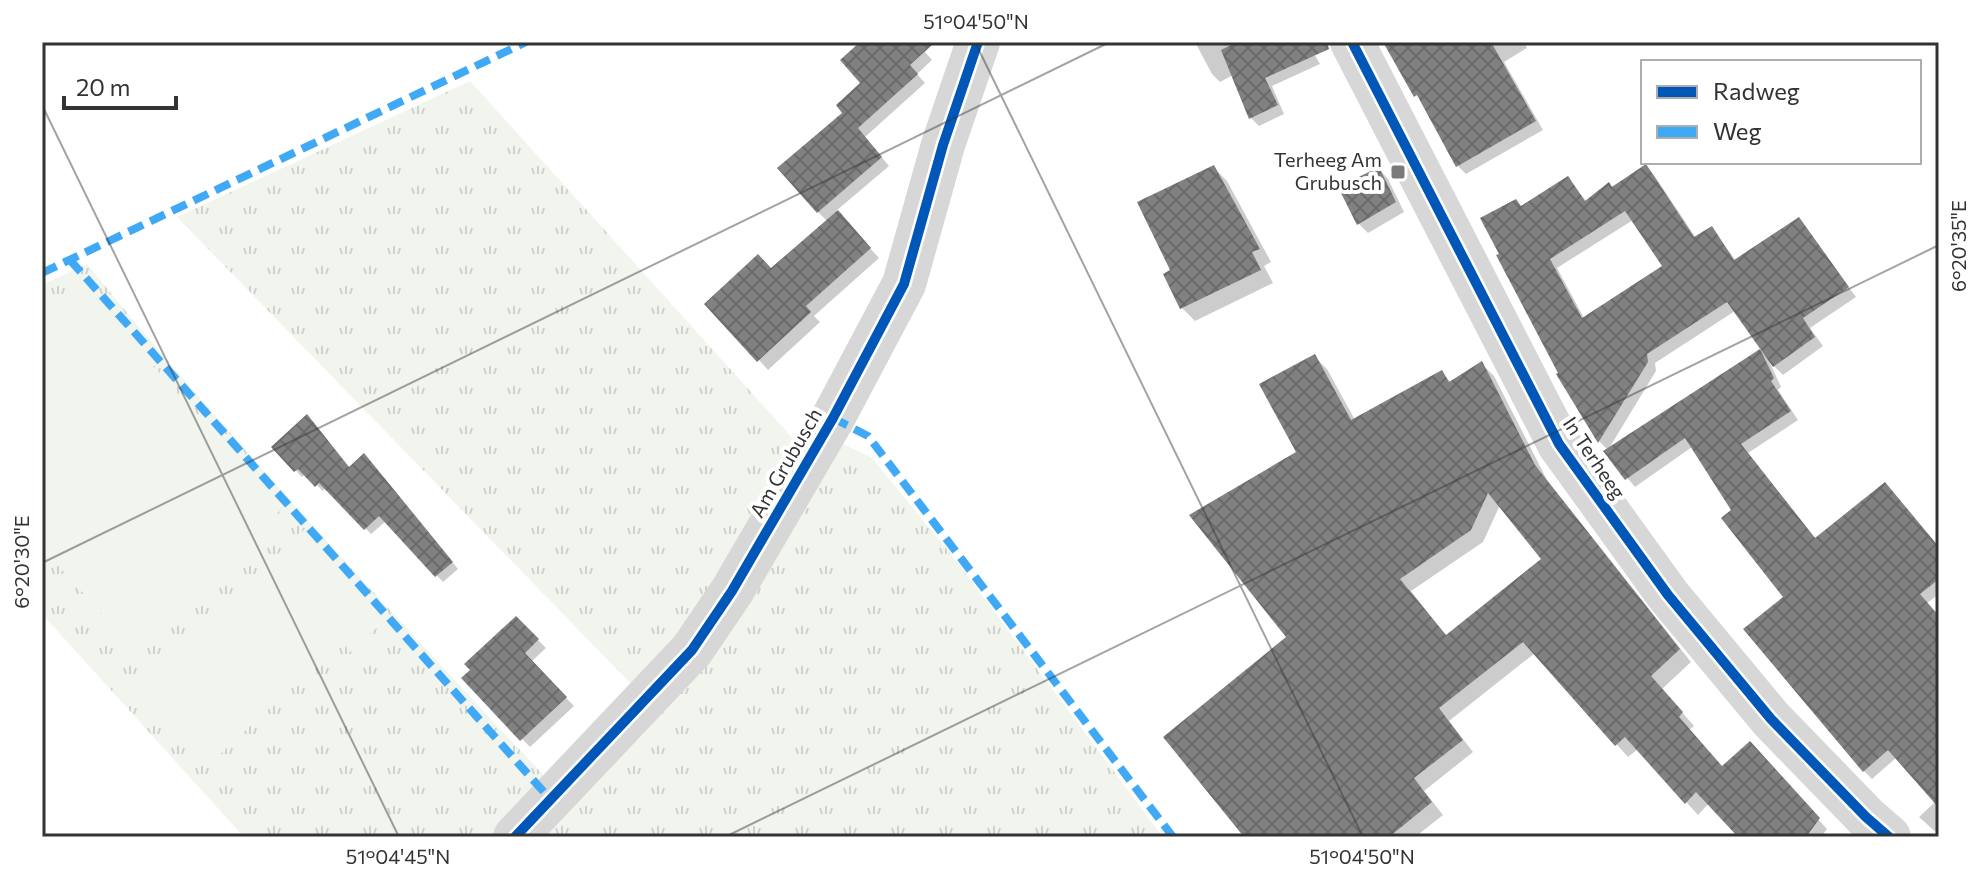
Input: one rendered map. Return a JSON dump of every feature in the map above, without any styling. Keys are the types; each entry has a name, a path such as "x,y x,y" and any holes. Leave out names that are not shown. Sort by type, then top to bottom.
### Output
{"street":[{"name":"Am Grubusch","path":"515,837 692,650 732,591 818,445 904,284 943,145 978,42"},
{"name":"In Terheeg","path":"1352,42 1559,444 1668,595 1771,719 1889,837"}],"green space":[{"path":"470,81 797,443 699,612 636,689 177,217"},
{"path":"87,264 255,461 547,779 491,837 244,837 42,614 42,285"},
{"path":"79,284 282,509 131,646 42,548 42,318"},
{"path":"843,444 872,458 954,558 1163,837 532,837"},
{"path":"306,528 388,617 351,652 341,642 205,768 132,689"}],"building":[{"path":"860,42 935,42 910,65 918,74 858,128 882,157 817,213 777,168 842,113 836,105 860,83 840,60"},
{"path":"1237,42 1327,42 1329,49 1265,78 1278,105 1249,119 1221,50"},
{"path":"1383,42 1491,42 1536,121 1456,167 1417,95 1414,97"},
{"path":"1646,164 1694,237 1712,226 1734,260 1799,217 1849,287 1803,318 1815,337 1773,367 1727,302 1647,354 1648,362 1598,443 1556,374 1480,218 1516,199 1521,206 1568,176 1585,201 1609,182 1612,187","holes":["1625,211 1662,266 1582,318 1550,259"]},
{"path":"1214,165 1260,249 1252,252 1261,270 1180,309 1163,274 1170,270 1137,202"},
{"path":"1379,167 1396,202 1357,225 1338,187"},
{"path":"838,210 871,248 806,306 811,312 757,362 704,304 758,254 771,268"},
{"path":"1760,349 1774,378 1771,381 1791,411 1741,444 1815,538 1885,482 1939,547 1939,579 1920,594 1939,616 1939,808 1888,750 1863,772 1743,629 1783,597 1721,518 1731,510 1685,438 1625,480 1603,451"},
{"path":"1315,354 1351,420 1442,370 1449,382 1482,361 1535,465 1680,649 1651,676 1683,712 1679,717 1722,766 1750,741 1820,818 1806,837 1738,837 1696,792 1685,804 1625,737 1615,746 1523,642 1439,708 1463,740 1414,778 1432,802 1389,837 1244,837 1163,737 1286,637 1189,515 1296,452 1259,384","holes":["1488,493 1541,559 1446,635 1400,579 1471,530"]},
{"path":"307,414 349,467 364,453 453,562 435,577 379,516 364,530 319,483 315,487 298,469 294,472 271,447"},
{"path":"516,616 539,639 525,653 567,697 520,741 461,678 470,670 464,664"}],"marked path":[{"path":"42,273 526,42"},
{"path":"70,260 551,800"},
{"path":"833,418 868,436 1173,837"}],"cycle path":[{"path":"515,837 692,650 732,591 833,418 904,284 943,145 978,42"},
{"path":"1352,42 1559,444 1668,595 1771,719 1889,837"}],"place":[{"name":"Terheeg Am Grubusch","path":"1398,172"}]}
